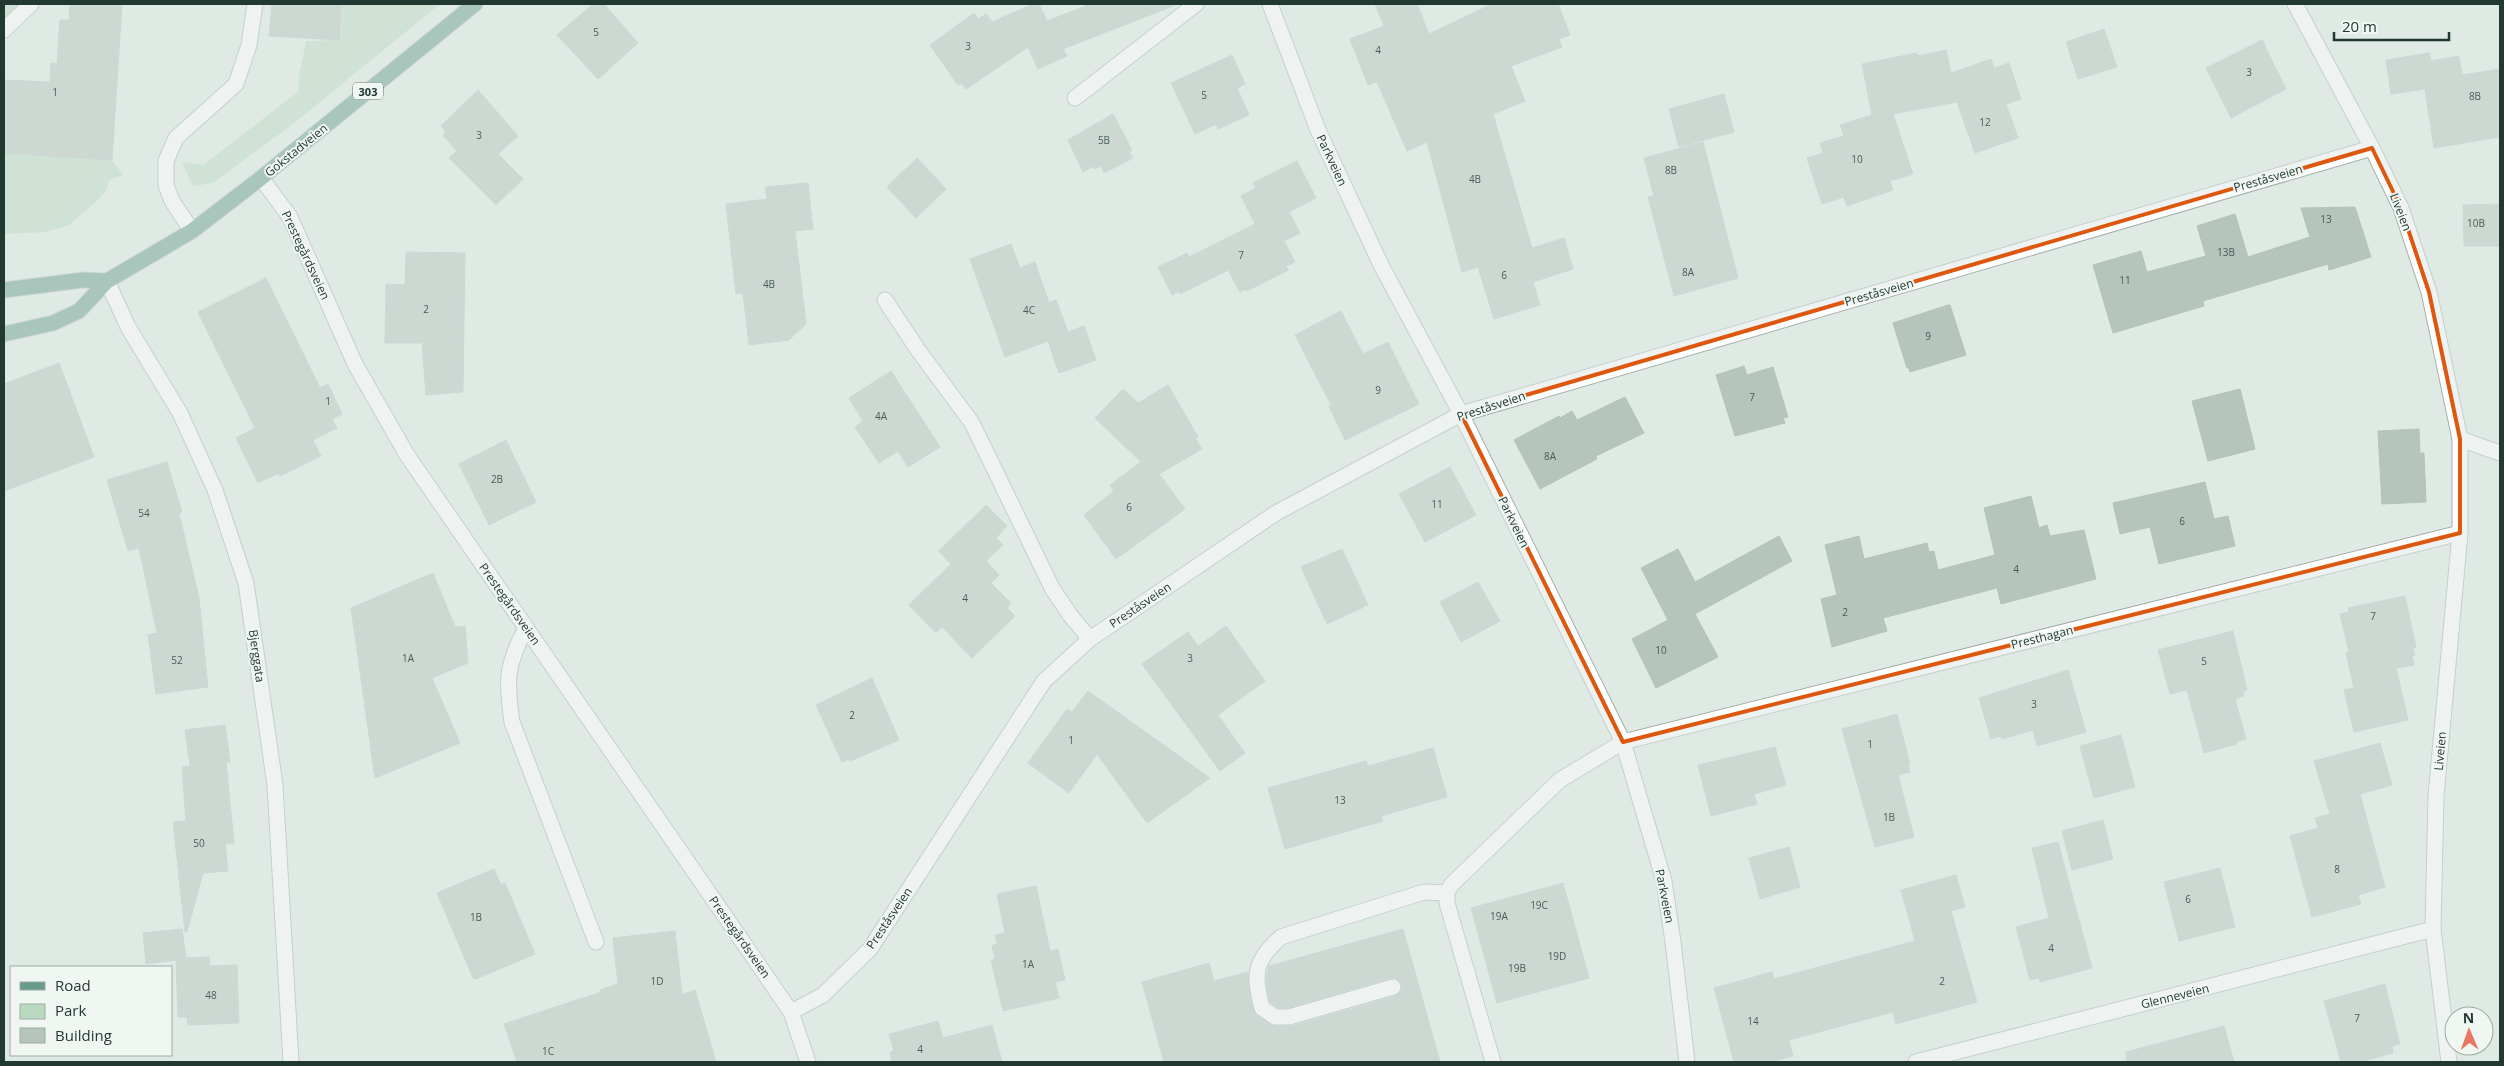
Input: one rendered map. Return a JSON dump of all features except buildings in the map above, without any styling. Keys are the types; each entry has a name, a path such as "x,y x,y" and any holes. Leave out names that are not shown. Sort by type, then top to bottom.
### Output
{"main road":[{"name":"Gokstadveien","path":"4,334 53,323 79,311 107,281 192,231 261,178 475,4"},
{"path":"4,290 84,280 107,281"}],"street":[{"path":"4,30 32,4"},
{"path":"192,231 172,201 166,185 166,161 176,138 236,84 249,45 255,4"},
{"path":"1075,98 1196,4"},
{"name":"Parkveien","path":"1270,4 1322,138 1382,267 1461,414 1624,742 1664,881 1687,1062"},
{"name":"Liveien","path":"2295,4 2372,148 2401,208 2429,292 2460,439 2460,533 2436,796 2433,929 2449,1062"},
{"name":"Preståsveien","path":"791,1012 823,995 870,949 1044,681 1090,639 1276,513 1461,414 2372,148"},
{"name":"Prestegårdsveien","path":"261,178 290,217 355,364 407,455 791,1012 808,1062"},
{"name":"Bjerggata","path":"107,281 128,327 180,413 216,490 246,583 275,785 291,1062"},
{"path":"885,300 918,350 972,423 1052,588 1070,615 1090,639"},
{"path":"2460,439 2500,453"},
{"name":"Presthagan","path":"1447,893 1461,875 1560,780 1624,742 2460,533"},
{"path":"526,628 512,653 508,692 512,722 596,942"},
{"path":"1392,987 1289,1017 1275,1017 1262,1008 1256,984 1257,970 1268,949 1281,937 1424,892 1447,893 1446,903 1493,1062"},
{"name":"Glenneveien","path":"1916,1062 2433,929"}],"highlighted area":[{"path":"2372,148 2401,208 2429,292 2460,439 2460,533 1623,742 1461,414"}],"green space":[{"path":"4,4 31,4 4,30"},
{"path":"341,4 440,4 293,124 213,183 193,186 182,162 203,165 298,92 306,41 339,40"},
{"path":"4,153 112,160 123,175 109,180 106,191 99,199 69,225 46,232 4,234"}]}
